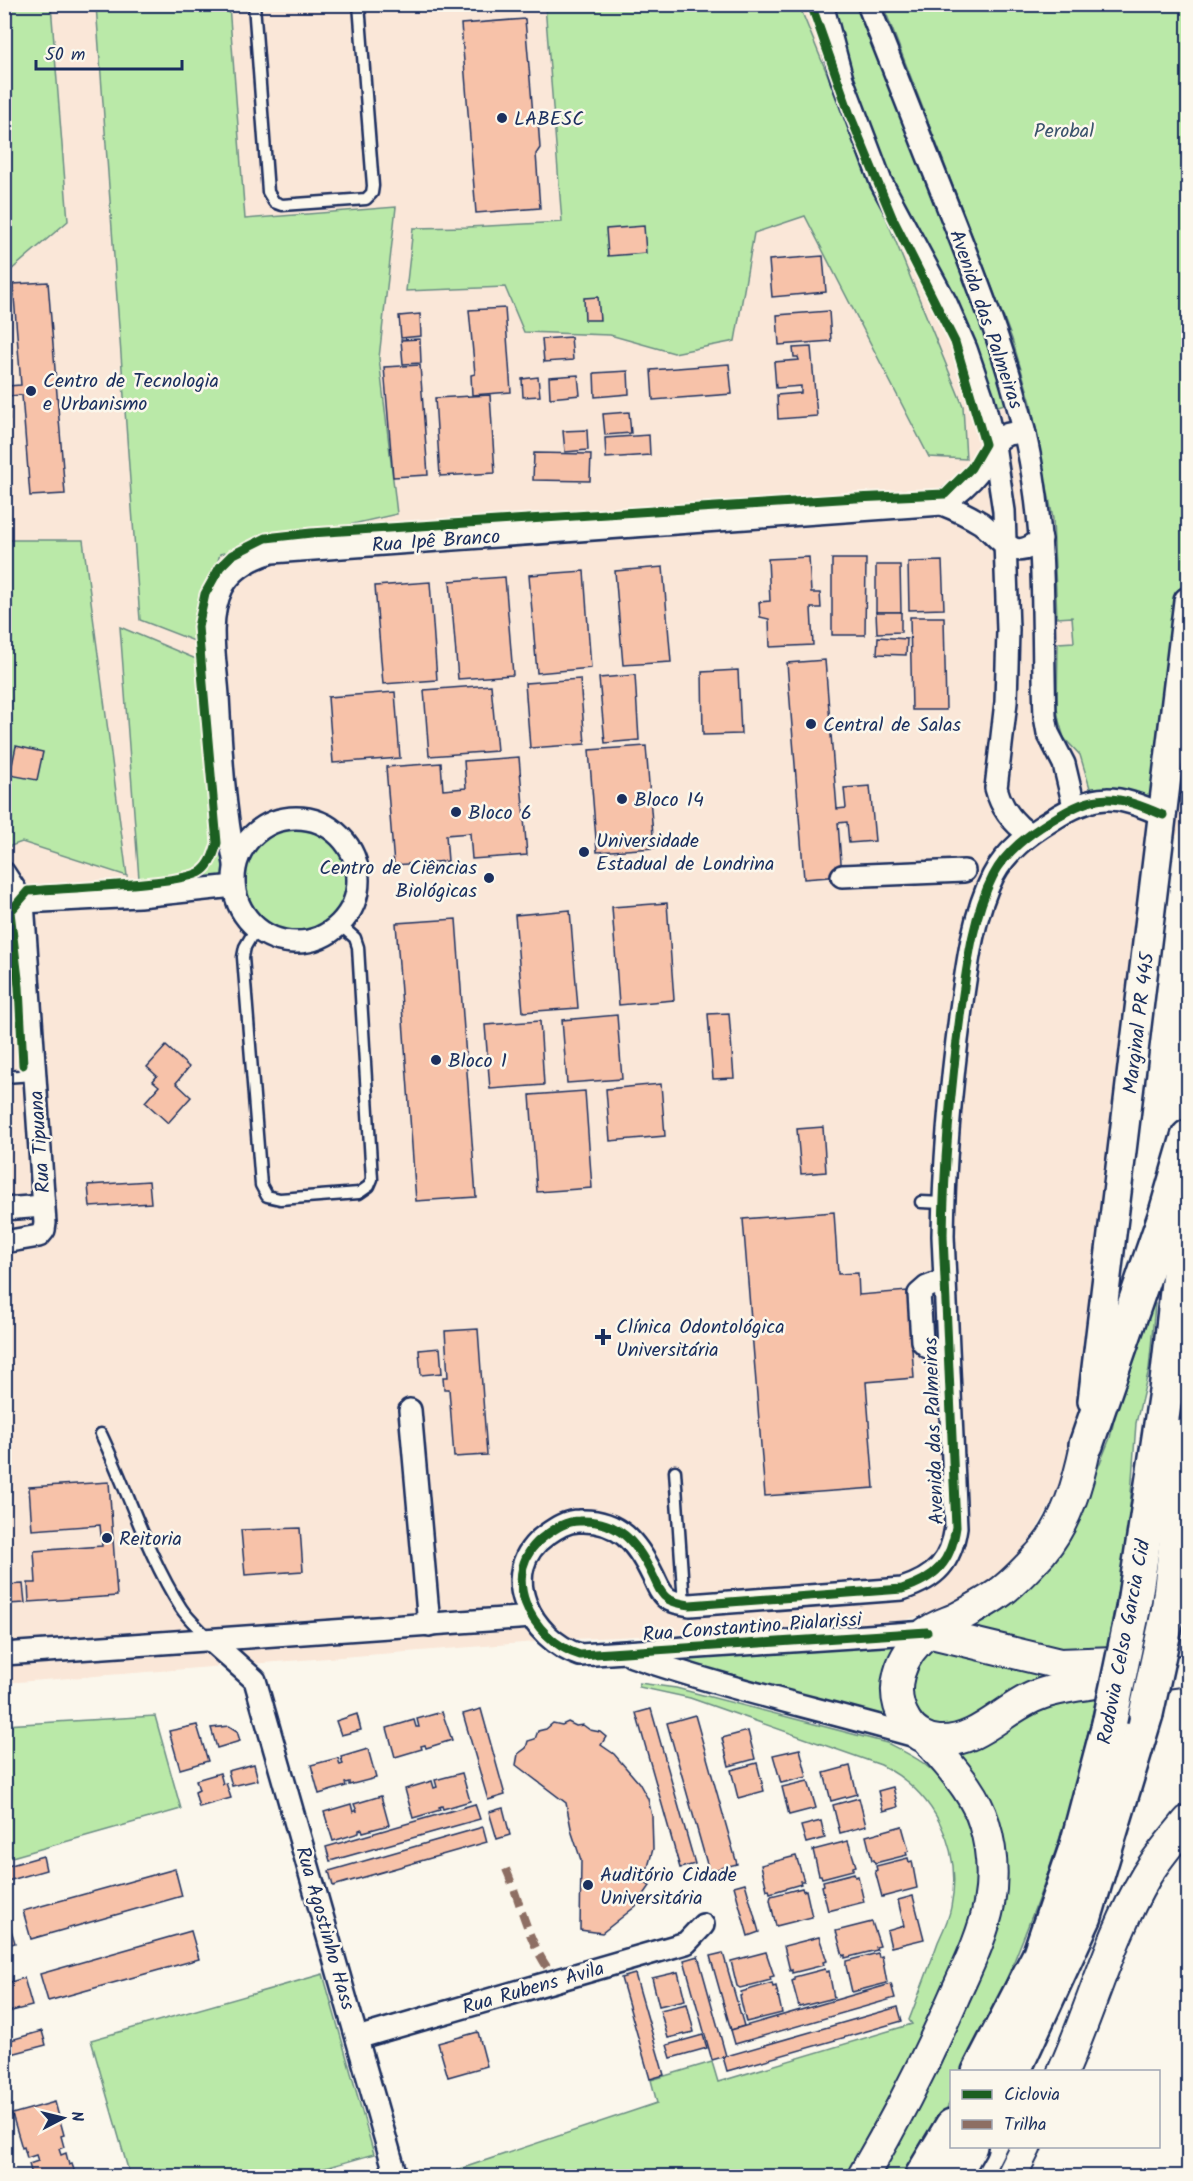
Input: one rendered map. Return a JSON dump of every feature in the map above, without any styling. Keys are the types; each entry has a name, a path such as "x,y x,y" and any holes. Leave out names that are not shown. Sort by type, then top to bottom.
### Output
{"highway":[{"path":"1086,1445 1162,1227 1188,1137"},
{"name":"Rodovia Celso Garcia Cid","path":"980,2070 1039,1956 1077,1845 1110,1720 1133,1610 1166,1391 1188,1192"},
{"name":"Rodovia Celso Garcia Cid","path":"1014,2070 1085,1916 1146,1714 1168,1613 1188,1435"},
{"path":"922,2176 950,2128"},
{"path":"953,2176 969,2148"}],"main road":[{"path":"863,2176 926,2060 966,1971 989,1905 993,1874 984,1822 976,1802 928,1740 911,1728 906,1721 898,1701 897,1680 906,1658 927,1632 1000,1593 1042,1551 1059,1526 1070,1503 1080,1476 1086,1445"},
{"path":"927,1632 1060,1664 1113,1663 1188,1652"},
{"path":"928,1740 950,1740 970,1736 1023,1702 1061,1688 1188,1670"},
{"path":"1063,2070 1079,2035 1125,1915 1147,1874 1188,1821"},
{"path":"1011,2176 1025,2148"}],"street":[{"name":"Avenida das Palmeiras","path":"822,4 842,79 881,182 946,303 966,349 983,399 994,445 1007,545 1006,702 996,788 999,801 1006,811 1029,834"},
{"name":"Avenida das Palmeiras","path":"868,4 994,326 1025,434 1041,539 1045,716 1048,733 1064,764 1074,806"},
{"path":"942,504 970,482 980,470 994,445 1006,434 1013,432 1025,434"},
{"path":"942,504 981,523 1015,549 1023,550 1032,547 1041,539"},
{"name":"Rua Ipê Branco","path":"235,864 225,809 214,625 221,589 231,573 259,556 272,552 942,504"},
{"name":"Marginal PR 445","path":"1086,1445 1188,601"},
{"path":"943,1203 946,1134 970,948 992,878 999,866 1029,834 1083,802 1103,799 1122,801 1163,815"},
{"path":"296,817 316,821 334,831 348,846 356,865 358,885 353,906 339,924 325,935 306,942 285,942 266,935 256,928 238,905 234,886 235,864 243,846 257,830 275,820 296,817"},
{"path":"842,876 964,871"},
{"name":"Rua Tipuana","path":"4,873 23,902 45,1223 42,1234 34,1239 4,1242"},
{"path":"23,902 139,896 234,886"},
{"name":"Avenida das Palmeiras","path":"684,1604 700,1605 902,1588 922,1581 938,1569 951,1551 956,1527 948,1354 928,1347 922,1341 919,1294 927,1287 945,1280 943,1203"},
{"path":"4,1209 44,1206"},
{"path":"410,1410 429,1625"},
{"path":"4,1654 532,1617 524,1599 521,1582 530,1550 559,1526 575,1521 592,1521 614,1526 640,1552 662,1594 684,1604"},
{"name":"Rua Constantino Pialarissi","path":"532,1617 549,1639 566,1651 580,1655 927,1632"},
{"name":"Rua Agostinho Hass","path":"210,1640 255,1680 396,2176"},
{"path":"623,1653 689,1676 876,1724 928,1740"},
{"name":"Rua Rubens Avila","path":"357,2038 686,1943 703,1925"}],"lane":[{"path":"254,4 268,192 274,202 282,205 366,199 372,193 359,4"},
{"path":"256,928 245,947 243,957 261,1185 267,1196 280,1199 359,1193 369,1186 372,1179 358,947 355,938 339,924"},
{"path":"4,1077 34,1075"},
{"path":"921,1202 943,1203"},
{"path":"101,1434 138,1524 181,1610 210,1640"},
{"path":"675,1471 684,1604"}],"shaded area":[{"name":"Universidade Estadual de Londrina","path":"5,5 1188,5 1188,797 1178,834 1151,870 1084,1376 1073,1441 1056,1494 1034,1534 1008,1567 973,1593 932,1613 890,1624 574,1639 5,1683"}],"green space":[{"path":"4,5 51,5 68,221 10,271 4,266"},
{"path":"96,5 229,5 245,219 396,207 379,358 397,514 220,554 198,627 202,644 140,620"},
{"path":"545,5 799,5 963,406 966,459 929,457 805,216 754,233 735,341 674,353 610,335 524,332 505,287 406,291 413,228 562,222"},
{"path":"832,5 856,5 983,327 1007,403 995,407 960,309 887,171 841,45"},
{"name":"Perobal","path":"883,5 1188,5 1188,544 1158,801 1124,791 1090,788 1080,755 1064,738 1057,708 1058,643 1074,642 1072,617 1057,618 1053,519 1031,403 1012,339"},
{"path":"4,540 83,540 127,876 22,842 5,848"},
{"path":"120,627 215,667 228,886 140,892"},
{"path":"297,828 317,832 334,843 345,860 349,880 345,900 334,917 317,928 297,932 277,928 260,917 249,900 245,880 249,860 260,843 277,832"},
{"path":"1151,1304 1155,1304 1149,1369 1136,1423 1128,1536 1106,1653 1078,1655 972,1630 969,1624 1091,1485 1110,1438 1127,1362"},
{"path":"899,1643 896,1720 681,1663 674,1656"},
{"path":"931,1648 1059,1674 989,1713 939,1730 921,1720 909,1701 911,1668"},
{"path":"639,1683 676,1688 887,1743 919,1760 940,1778 954,1796 964,1815 972,1835 977,1878 967,1929 926,2028 846,2176 439,2176 657,2103 651,2080 712,2062 718,2082 912,2024 909,2020 949,1916 954,1885 953,1864 948,1843 930,1806 900,1776 881,1765 690,1698 639,1687"},
{"path":"1097,1694 1071,1802 1050,1867 1016,1956 979,2042 966,2070 950,2070 950,2102 921,2158 907,2176 883,2176 970,1989 1000,1903 952,1754 1033,1709"},
{"path":"155,1716 181,1809 5,1859 5,1725"},
{"path":"323,1974 374,2154 297,2176 130,2176 91,2040"}],"building":[{"name":"LABESC","path":"525,19 533,115 538,120 540,148 536,154 540,208 476,213 461,24"},
{"path":"644,226 646,253 608,256 606,229"},
{"path":"823,256 826,292 772,297 769,260"},
{"name":"Centro de Tecnologia e Urbanismo","path":"48,282 65,494 30,496 22,395 8,396 9,420 4,420 4,364 7,386 21,385 13,284"},
{"path":"598,297 600,320 585,320 584,298"},
{"path":"505,308 511,392 472,395 471,375 475,374 469,310"},
{"path":"829,311 831,341 779,345 777,315"},
{"path":"420,314 421,336 401,338 399,316"},
{"path":"571,337 573,360 544,362 542,339"},
{"path":"420,339 421,363 403,364 401,340"},
{"path":"811,347 817,416 778,419 777,395 801,393 801,386 776,388 774,362 799,360 798,357 794,357 793,348"},
{"path":"729,364 732,394 653,400 651,370"},
{"path":"420,365 428,475 393,477 384,367"},
{"path":"628,371 629,394 595,397 594,373"},
{"path":"578,375 580,395 550,398 549,377"},
{"path":"538,377 540,396 523,397 522,379"},
{"path":"490,395 495,473 440,476 435,398"},
{"path":"629,412 631,433 605,435 603,414"},
{"path":"587,430 588,450 565,452 563,431"},
{"path":"649,435 650,455 606,458 605,438"},
{"path":"534,453 591,454 590,481 533,480"},
{"path":"809,557 811,593 820,593 821,608 811,608 813,645 770,647 769,619 760,617 759,602 770,601 768,559"},
{"path":"832,559 866,559 865,635 832,635"},
{"path":"942,561 944,609 909,610 908,562"},
{"path":"876,565 900,565 901,612 876,612"},
{"path":"663,567 671,662 623,665 615,571"},
{"path":"584,571 591,668 537,673 529,575"},
{"path":"505,577 513,675 458,679 450,581"},
{"path":"430,582 437,680 383,684 375,586"},
{"path":"876,612 901,612 901,632 877,633"},
{"path":"910,617 944,617 946,710 912,710"},
{"path":"878,637 907,639 906,655 877,654"},
{"name":"Central de Salas","path":"825,660 837,809 846,808 844,788 870,786 875,841 849,843 847,822 838,823 842,876 804,879 787,663"},
{"path":"738,670 741,734 703,735 702,672"},
{"path":"635,675 639,740 605,743 599,678"},
{"path":"580,679 585,744 530,748 525,683"},
{"path":"491,685 497,751 429,756 424,690"},
{"path":"395,692 400,758 333,763 328,697"},
{"path":"16,746 43,752 37,780 10,775"},
{"name":"Bloco 14","path":"646,746 654,848 597,852 589,750"},
{"name":"Bloco 6","path":"519,757 527,855 472,859 470,833 446,835 448,861 394,865 386,767 441,763 443,790 466,788 464,761"},
{"path":"667,903 674,1000 619,1005 612,907"},
{"path":"570,910 578,1008 523,1012 515,915"},
{"name":"Bloco 1","path":"456,919 476,1197 416,1201 396,923"},
{"path":"729,1013 734,1078 713,1079 708,1014"},
{"path":"617,1015 622,1079 567,1083 562,1020"},
{"path":"540,1021 544,1085 490,1089 485,1025"},
{"path":"166,1046 189,1067 176,1083 191,1097 168,1123 145,1102 159,1086 153,1081 157,1076 147,1067"},
{"path":"661,1084 665,1136 610,1141 606,1089"},
{"path":"585,1091 592,1188 537,1192 530,1095"},
{"path":"823,1127 826,1172 801,1174 797,1129"},
{"path":"149,1181 151,1203 90,1207 88,1185"},
{"path":"834,1212 838,1274 858,1273 859,1295 908,1291 914,1378 866,1382 874,1488 765,1496 743,1219"},
{"path":"478,1329 487,1455 454,1457 449,1389 444,1389 443,1377 448,1377 445,1331"},
{"path":"440,1348 442,1373 421,1375 419,1350"},
{"name":"Reitoria","path":"109,1482 117,1596 29,1602 28,1583 36,1583 34,1551 102,1546 100,1525 32,1530 29,1487"},
{"path":"300,1528 303,1571 245,1575 241,1530"},
{"path":"23,1584 25,1603 7,1604 5,1585"},
{"path":"481,1709 505,1795 488,1800 463,1714"},
{"path":"651,1709 695,1864 680,1868 636,1713"},
{"path":"442,1712 452,1740 426,1748 425,1745 421,1746 422,1749 395,1757 387,1728 414,1720 416,1727 419,1727 417,1719"},
{"path":"357,1714 361,1730 341,1735 336,1721"},
{"path":"695,1715 737,1864 709,1871 667,1723"},
{"path":"568,1722 576,1726 583,1725 606,1737 601,1745 614,1754 639,1783 648,1799 652,1816 653,1849 642,1881 650,1886 636,1906 602,1933 580,1930 581,1860 572,1833 566,1803 516,1765 518,1754 526,1748 528,1741 535,1739 538,1731 546,1729 553,1723 562,1725"},
{"path":"197,1725 208,1761 180,1769 169,1731"},
{"path":"229,1726 237,1731 240,1741 217,1748 211,1728"},
{"path":"748,1731 755,1759 729,1766 722,1738"},
{"path":"368,1749 376,1778 349,1785 349,1782 345,1783 346,1786 319,1794 311,1765 338,1758 340,1765 343,1764 341,1757"},
{"path":"800,1749 807,1777 781,1783 773,1755"},
{"path":"757,1763 764,1791 738,1798 731,1770"},
{"path":"254,1764 258,1780 232,1786 228,1771"},
{"path":"850,1766 857,1794 831,1801 824,1773"},
{"path":"220,1773 231,1798 199,1807 195,1792 199,1790 196,1780"},
{"path":"462,1773 470,1801 443,1809 442,1806 439,1807 440,1810 413,1818 405,1789 432,1781 434,1788 437,1787 435,1780"},
{"path":"808,1781 816,1808 789,1815 782,1787"},
{"path":"893,1787 898,1807 883,1811 878,1791"},
{"path":"381,1796 389,1825 363,1832 362,1829 359,1833 333,1841 324,1812 351,1804 353,1812 357,1811 354,1804"},
{"path":"859,1798 866,1826 840,1833 833,1805"},
{"path":"475,1804 480,1819 330,1861 326,1847"},
{"path":"503,1808 510,1835 497,1839 489,1812"},
{"path":"821,1821 825,1838 806,1843 801,1826"},
{"path":"902,1826 909,1851 906,1852 907,1855 875,1863 872,1860 866,1836"},
{"path":"483,1827 487,1842 333,1886 329,1871"},
{"path":"848,1841 856,1866 853,1870 822,1878 819,1875 813,1850"},
{"path":"43,1856 46,1870 4,1882 4,1867"},
{"path":"796,1856 804,1881 800,1881 801,1884 770,1893 769,1889 767,1890 761,1865"},
{"path":"908,1858 909,1862 912,1861 917,1888 882,1897 875,1871 876,1866"},
{"path":"175,1869 182,1896 31,1939 23,1911"},
{"path":"854,1873 855,1877 858,1876 864,1902 828,1911 822,1886 823,1881"},
{"path":"745,1883 759,1932 748,1936 734,1886"},
{"path":"802,1888 803,1891 806,1890 812,1917 776,1926 771,1896"},
{"path":"913,1896 924,1939 891,1947 887,1931 904,1926 898,1900"},
{"path":"7,1916 15,1943 4,1946 4,1917"},
{"path":"872,1922 880,1946 876,1947 877,1950 845,1958 836,1931"},
{"path":"191,1931 199,1959 48,2001 40,1974"},
{"path":"819,1937 827,1961 823,1962 824,1965 792,1973 784,1946"},
{"path":"766,1952 774,1976 770,1977 771,1980 740,1988 737,1986 731,1961"},
{"path":"723,1953 744,2026 731,2030 710,1956"},
{"path":"878,1953 879,1957 882,1956 887,1983 852,1992 846,1961"},
{"path":"698,1956 726,2056 712,2060 684,1960"},
{"path":"825,1969 826,1972 829,1971 834,1998 799,2007 792,1981 794,1977"},
{"path":"678,1972 685,2000 659,2006 652,1978"},
{"path":"635,1974 664,2075 650,2079 621,1978"},
{"path":"24,1978 32,2006 4,2013 4,1984"},
{"path":"772,1983 773,1987 776,1986 782,2013 746,2022 741,1992"},
{"path":"891,1984 895,1998 735,2044 731,2030"},
{"path":"687,2004 694,2032 668,2038 660,2010"},
{"path":"898,2007 902,2021 727,2071 723,2057"},
{"path":"42,2031 46,2045 4,2056 4,2042"},
{"path":"478,2032 487,2066 448,2077 438,2043"},
{"path":"703,2035 707,2048 671,2058 667,2045"},
{"path":"55,2102 64,2135 61,2136 64,2147 59,2149 61,2155 66,2153 69,2165 72,2164 76,2176 30,2176 32,2175 29,2164 38,2161 36,2155 27,2158 12,2114"}],"marked path":[{"path":"506,1869 529,1931 547,1967"}],"cycle path":[{"path":"23,1065 19,987 10,912 28,891 171,880 202,871 213,854 217,843 198,627 205,594 220,567 232,555 266,538 311,533 945,494 971,468 985,444 955,342 892,217 850,115 811,4"},
{"path":"927,1632 580,1655 562,1647 534,1620 521,1585 523,1567 531,1550 546,1535 557,1527 574,1521 593,1521 605,1524 625,1535 640,1553 663,1594 668,1599 690,1605 902,1589 924,1580 940,1567 950,1550 956,1527 943,1236 946,1150 963,993 980,907 993,876 1011,851 1035,831 1067,811 1081,804 1106,799 1132,803 1163,815"}],"place":[{"name":"LABESC","path":"502,118"},
{"name":"Centro de Tecnologia e Urbanismo","path":"31,391"},
{"name":"Central de Salas","path":"811,724"},
{"name":"Bloco 14","path":"622,799"},
{"name":"Bloco 6","path":"456,812"},
{"name":"Universidade Estadual de Londrina","path":"584,852"},
{"name":"Centro de Ciências Biológicas","path":"489,878"},
{"name":"Bloco 1","path":"436,1060"},
{"name":"Clínica Odontológica Universitária","path":"603,1337"},
{"name":"Reitoria","path":"107,1538"},
{"name":"Auditório Cidade Universitária","path":"588,1885"}]}
